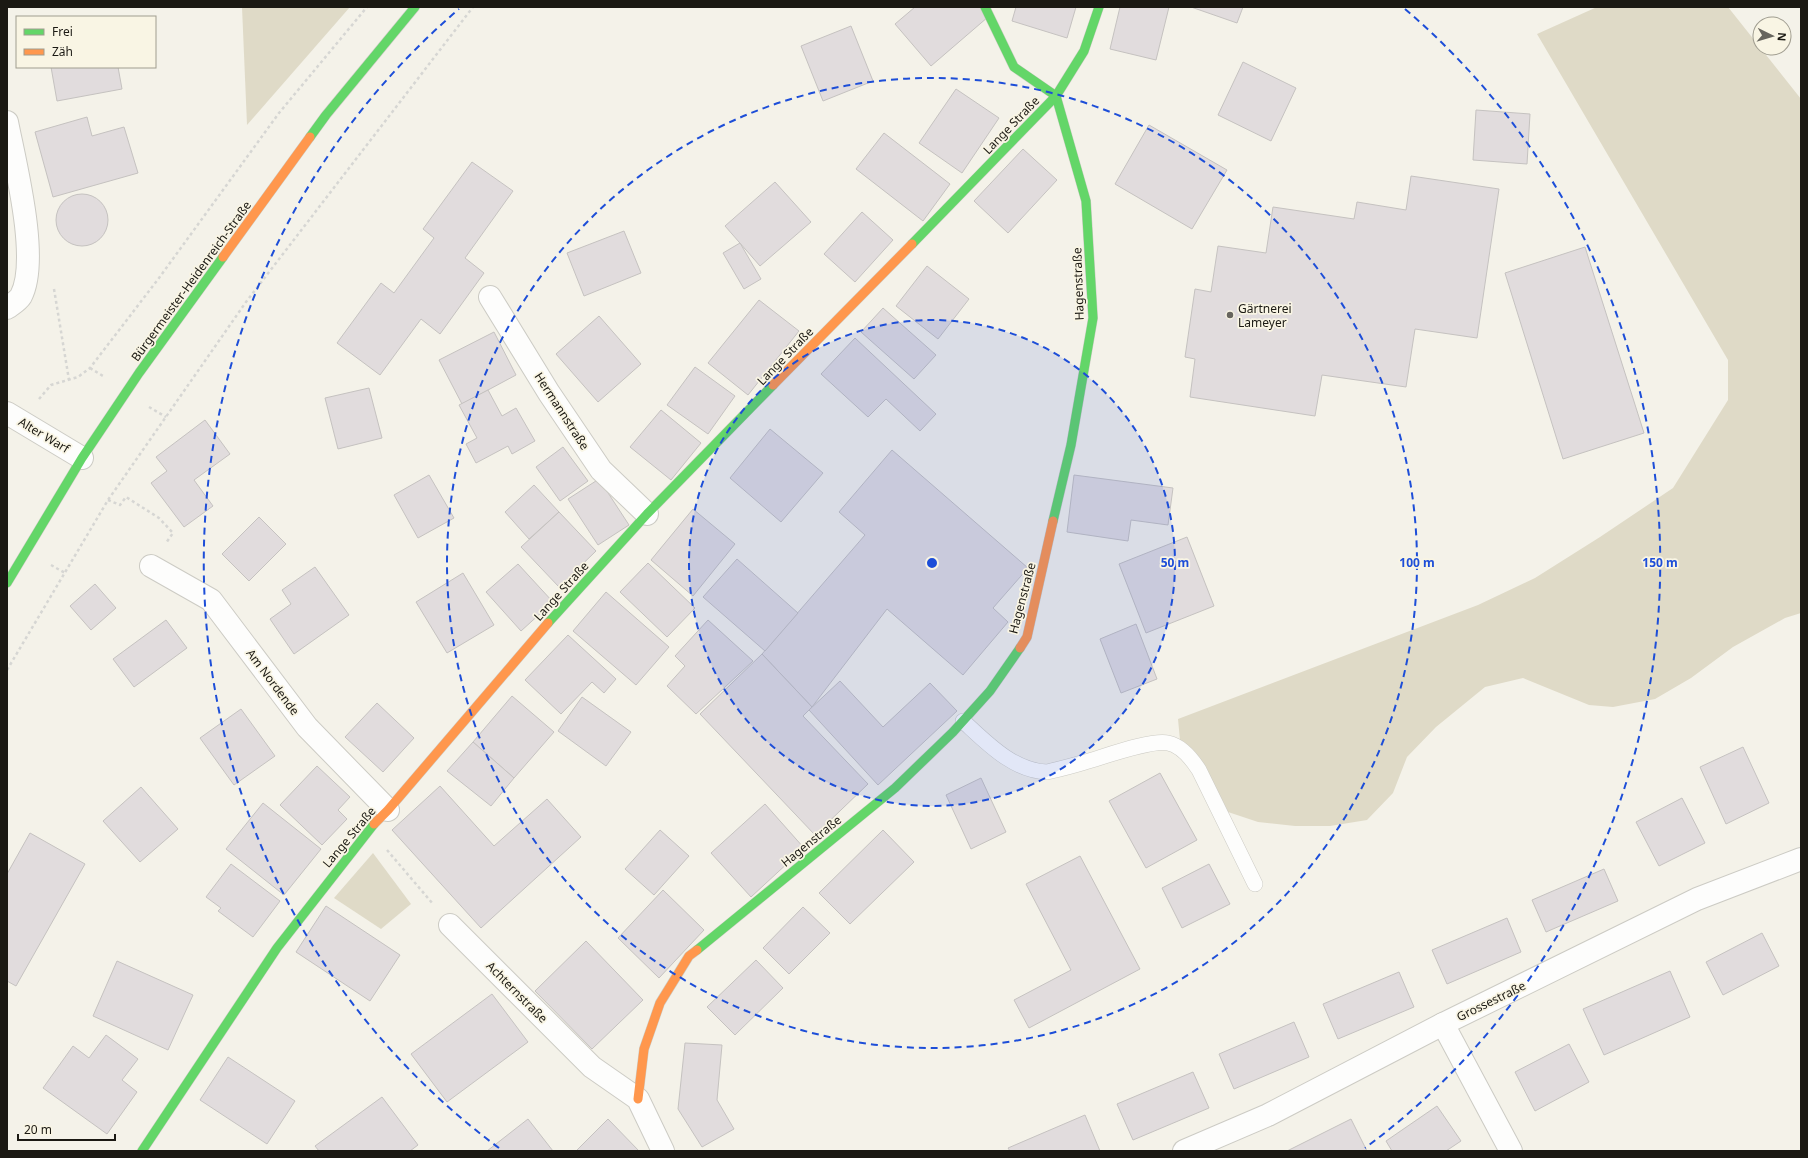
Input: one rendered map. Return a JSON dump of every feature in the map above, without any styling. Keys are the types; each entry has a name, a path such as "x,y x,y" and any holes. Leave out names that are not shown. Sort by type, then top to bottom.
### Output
{"street":[{"name":"Bürgermeister-Heidenreich-Straße","path":"7,583 82,458 139,373 326,115 415,7"},
{"path":"984,7 1014,67 1056,96"},
{"name":"Lange Straße","path":"142,1151 277,948 369,829 388,810 562,606 647,514 1056,96 1084,51 1099,7"},
{"name":"Hagenstraße","path":"638,1099 644,1049 660,1003 689,956 895,788 963,721 990,691 1027,637 1071,445 1093,318 1086,201 1056,96"},
{"path":"7,122 26,223 28,256 26,279 20,298 7,308"},
{"name":"Hermannstraße","path":"490,297 549,393 601,470 647,514"},
{"name":"Alter Warf","path":"15,417 82,458"},
{"name":"Am Nordende","path":"151,566 211,600 307,727 388,810"},
{"name":"Grossestraße","path":"1184,1151 1268,1115 1443,1024 1697,900 1801,859"},
{"name":"Achternstraße","path":"450,924 592,1067 638,1099 663,1151"},
{"path":"1443,1024 1511,1151"}],"lane":[{"path":"963,721 998,752 1036,772 1047,772 1157,743 1167,742 1175,745 1190,757 1199,770 1255,884"}],"path":[{"path":"15,417 51,385 78,377 90,368 159,278 279,113 367,7"},
{"path":"7,670 108,500 246,302 473,7"},
{"path":"26,279 54,288 69,380"},
{"path":"108,500 120,505 126,497 159,518 173,532 151,566"},
{"path":"369,829 450,924"}],"shaded area":[{"path":"242,7 350,7 247,125"},
{"path":"1597,7 1728,7 1752,37 1752,56 1767,56 1801,99 1801,613 1785,618 1733,647 1691,678 1655,699 1613,707 1589,705 1523,678 1485,687 1436,727 1407,757 1393,793 1367,820 1330,826 1295,826 1258,822 1225,811 1181,751 1178,719 1478,605 1535,578 1673,488 1728,400 1728,360 1537,34"},
{"path":"373,853 411,904 381,929 334,898"}],"building":[{"path":"915,7 980,7 988,17 931,66 895,24"},
{"path":"1016,7 1076,7 1067,38 1012,21"},
{"path":"1120,7 1169,7 1156,60 1110,49"},
{"path":"1191,7 1243,7 1237,23"},
{"path":"851,26 873,81 823,101 801,46"},
{"path":"1243,62 1296,88 1271,141 1218,115"},
{"path":"51,68 118,68 122,89 57,101"},
{"path":"956,89 999,118 962,173 919,143"},
{"path":"1476,110 1530,114 1527,164 1473,160"},
{"path":"87,117 92,136 124,127 138,173 53,197 35,132"},
{"path":"1149,125 1227,170 1192,229 1115,184"},
{"path":"884,133 950,184 923,221 856,169"},
{"path":"1023,149 1057,180 1008,233 974,201"},
{"path":"472,162 513,191 465,258 484,273 440,334 421,319 380,375 337,343 381,283 394,293 434,238 423,229"},
{"path":"1411,176 1499,189 1477,338 1415,329 1406,387 1322,375 1315,416 1190,397 1195,359 1185,357 1195,289 1211,292 1218,246 1266,253 1273,207 1354,219 1357,202 1406,210"},
{"path":"775,182 811,222 760,266 725,226"},
{"path":"82,194 92,196 100,202 106,210 108,220 106,230 100,238 92,244 82,246 72,244 64,238 58,230 56,220 58,210 64,202 72,196"},
{"path":"862,212 893,240 855,282 824,254"},
{"path":"624,231 641,273 584,296 567,253"},
{"path":"740,243 761,279 744,289 723,253"},
{"path":"1585,247 1644,433 1563,459 1505,273"},
{"path":"927,266 969,299 938,339 896,306"},
{"path":"759,300 799,331 748,395 708,363"},
{"path":"883,308 936,355 914,379 861,332"},
{"path":"599,316 641,364 598,402 556,354"},
{"path":"494,332 516,375 462,404 439,360"},
{"path":"855,338 936,414 920,431 886,399 868,417 821,374"},
{"path":"695,367 735,396 708,434 667,405"},
{"path":"369,388 382,438 338,449 325,398"},
{"path":"488,390 502,416 516,408 535,441 512,454 508,446 476,463 466,444 477,438 459,405"},
{"path":"661,410 701,443 671,480 630,447"},
{"path":"205,420 230,454 194,480 213,506 184,527 151,483 167,471 156,457"},
{"path":"770,429 823,473 781,522 730,478"},
{"path":"563,447 588,481 560,501 536,467"},
{"path":"892,450 1028,568 993,608 1008,622 963,675 887,609 812,707 762,654 865,535 839,512"},
{"path":"429,475 454,518 418,538 394,495"},
{"path":"1074,475 1173,488 1168,525 1131,520 1128,541 1067,532"},
{"path":"599,479 629,525 598,545 568,499"},
{"path":"534,485 559,512 529,539 505,512"},
{"path":"693,509 735,544 693,596 651,560"},
{"path":"559,512 596,551 559,587 521,547"},
{"path":"259,517 286,544 249,581 222,554"},
{"path":"1187,537 1214,606 1146,633 1119,564"},
{"path":"737,559 798,613 765,651 703,597"},
{"path":"648,563 695,608 667,637 620,592"},
{"path":"518,564 553,602 521,631 486,592"},
{"path":"315,567 349,615 294,654 270,619 291,604 282,590"},
{"path":"463,573 494,625 447,653 416,602"},
{"path":"95,584 116,608 91,630 70,606"},
{"path":"606,592 669,647 636,685 573,631"},
{"path":"166,620 187,648 134,687 113,659"},
{"path":"708,620 753,661 696,714 667,686 685,666 675,656"},
{"path":"1136,624 1157,679 1121,693 1100,639"},
{"path":"568,635 616,679 604,693 592,682 561,714 525,680"},
{"path":"762,654 812,707 803,716 868,784 815,835 700,714"},
{"path":"840,681 883,727 930,683 957,711 878,785 809,710"},
{"path":"512,696 554,732 514,778 473,742"},
{"path":"582,697 631,732 606,766 558,731"},
{"path":"377,703 414,738 383,772 345,737"},
{"path":"241,709 275,756 234,785 200,738"},
{"path":"473,742 514,778 491,806 447,771"},
{"path":"1743,747 1769,803 1726,824 1700,767"},
{"path":"317,766 350,797 338,810 347,819 322,845 280,805"},
{"path":"1160,773 1197,840 1146,868 1109,801"},
{"path":"981,778 1006,832 971,849 946,795"},
{"path":"440,786 494,846 547,799 581,837 481,928 392,830"},
{"path":"141,787 178,829 140,862 103,821"},
{"path":"1682,798 1705,843 1659,866 1636,822"},
{"path":"263,803 321,849 284,895 226,849"},
{"path":"765,804 804,848 751,897 711,853"},
{"path":"660,830 689,856 654,895 625,869"},
{"path":"883,830 914,862 850,924 819,893"},
{"path":"30,833 85,864 16,986 7,981 7,874"},
{"path":"1080,856 1140,969 1029,1028 1014,1000 1071,970 1026,884"},
{"path":"231,864 280,901 253,937 218,911 221,908 206,897"},
{"path":"1209,864 1230,904 1182,928 1162,888"},
{"path":"1604,869 1618,901 1546,932 1532,900"},
{"path":"663,890 704,930 659,978 618,938"},
{"path":"326,906 400,955 370,1001 296,952"},
{"path":"803,907 830,933 789,974 763,948"},
{"path":"1507,918 1521,952 1447,984 1432,950"},
{"path":"1762,933 1779,966 1723,995 1706,962"},
{"path":"586,941 643,1000 592,1049 535,991"},
{"path":"756,960 783,988 735,1035 707,1007"},
{"path":"117,961 193,995 168,1050 93,1016"},
{"path":"1670,971 1690,1017 1604,1055 1583,1009"},
{"path":"1399,972 1414,1007 1338,1039 1323,1004"},
{"path":"492,994 528,1042 447,1102 411,1054"},
{"path":"1294,1022 1309,1057 1234,1089 1219,1054"},
{"path":"106,1035 138,1059 122,1080 137,1092 107,1134 43,1088 73,1046 89,1058"},
{"path":"685,1043 722,1045 717,1100 734,1129 702,1147 678,1109"},
{"path":"1569,1044 1589,1082 1535,1111 1515,1072"},
{"path":"228,1057 295,1101 267,1144 200,1100"},
{"path":"1193,1072 1209,1108 1133,1140 1117,1104"},
{"path":"382,1097 418,1145 410,1151 319,1151 315,1146"},
{"path":"1437,1106 1461,1141 1446,1151 1392,1151 1386,1141"},
{"path":"1085,1115 1100,1151 1010,1151 1008,1148"},
{"path":"528,1119 553,1151 487,1151"},
{"path":"608,1119 639,1151 576,1151"},
{"path":"1351,1119 1367,1151 1287,1151"}],"traffic: fast":[{"path":"310,137 326,115 415,7"},
{"path":"985,7 1014,67 1056,96 1086,201 1093,318 1071,445 1053,521"},
{"path":"912,244 1056,96 1084,51 1099,7"},
{"path":"7,583 82,458 139,373 223,257"},
{"path":"548,623 647,514 773,385"},
{"path":"697,950 895,788 953,732 990,691 1020,648"},
{"path":"142,1151 277,948 374,824"}],"traffic: slow":[{"path":"223,257 310,137"},
{"path":"773,385 912,244"},
{"path":"1020,648 1027,637 1053,521"},
{"path":"374,824 388,810 548,623"},
{"path":"638,1099 644,1049 660,1003 689,956 697,950"}],"place":[{"name":"Gärtnerei Lameyer","path":"1230,315"}]}
